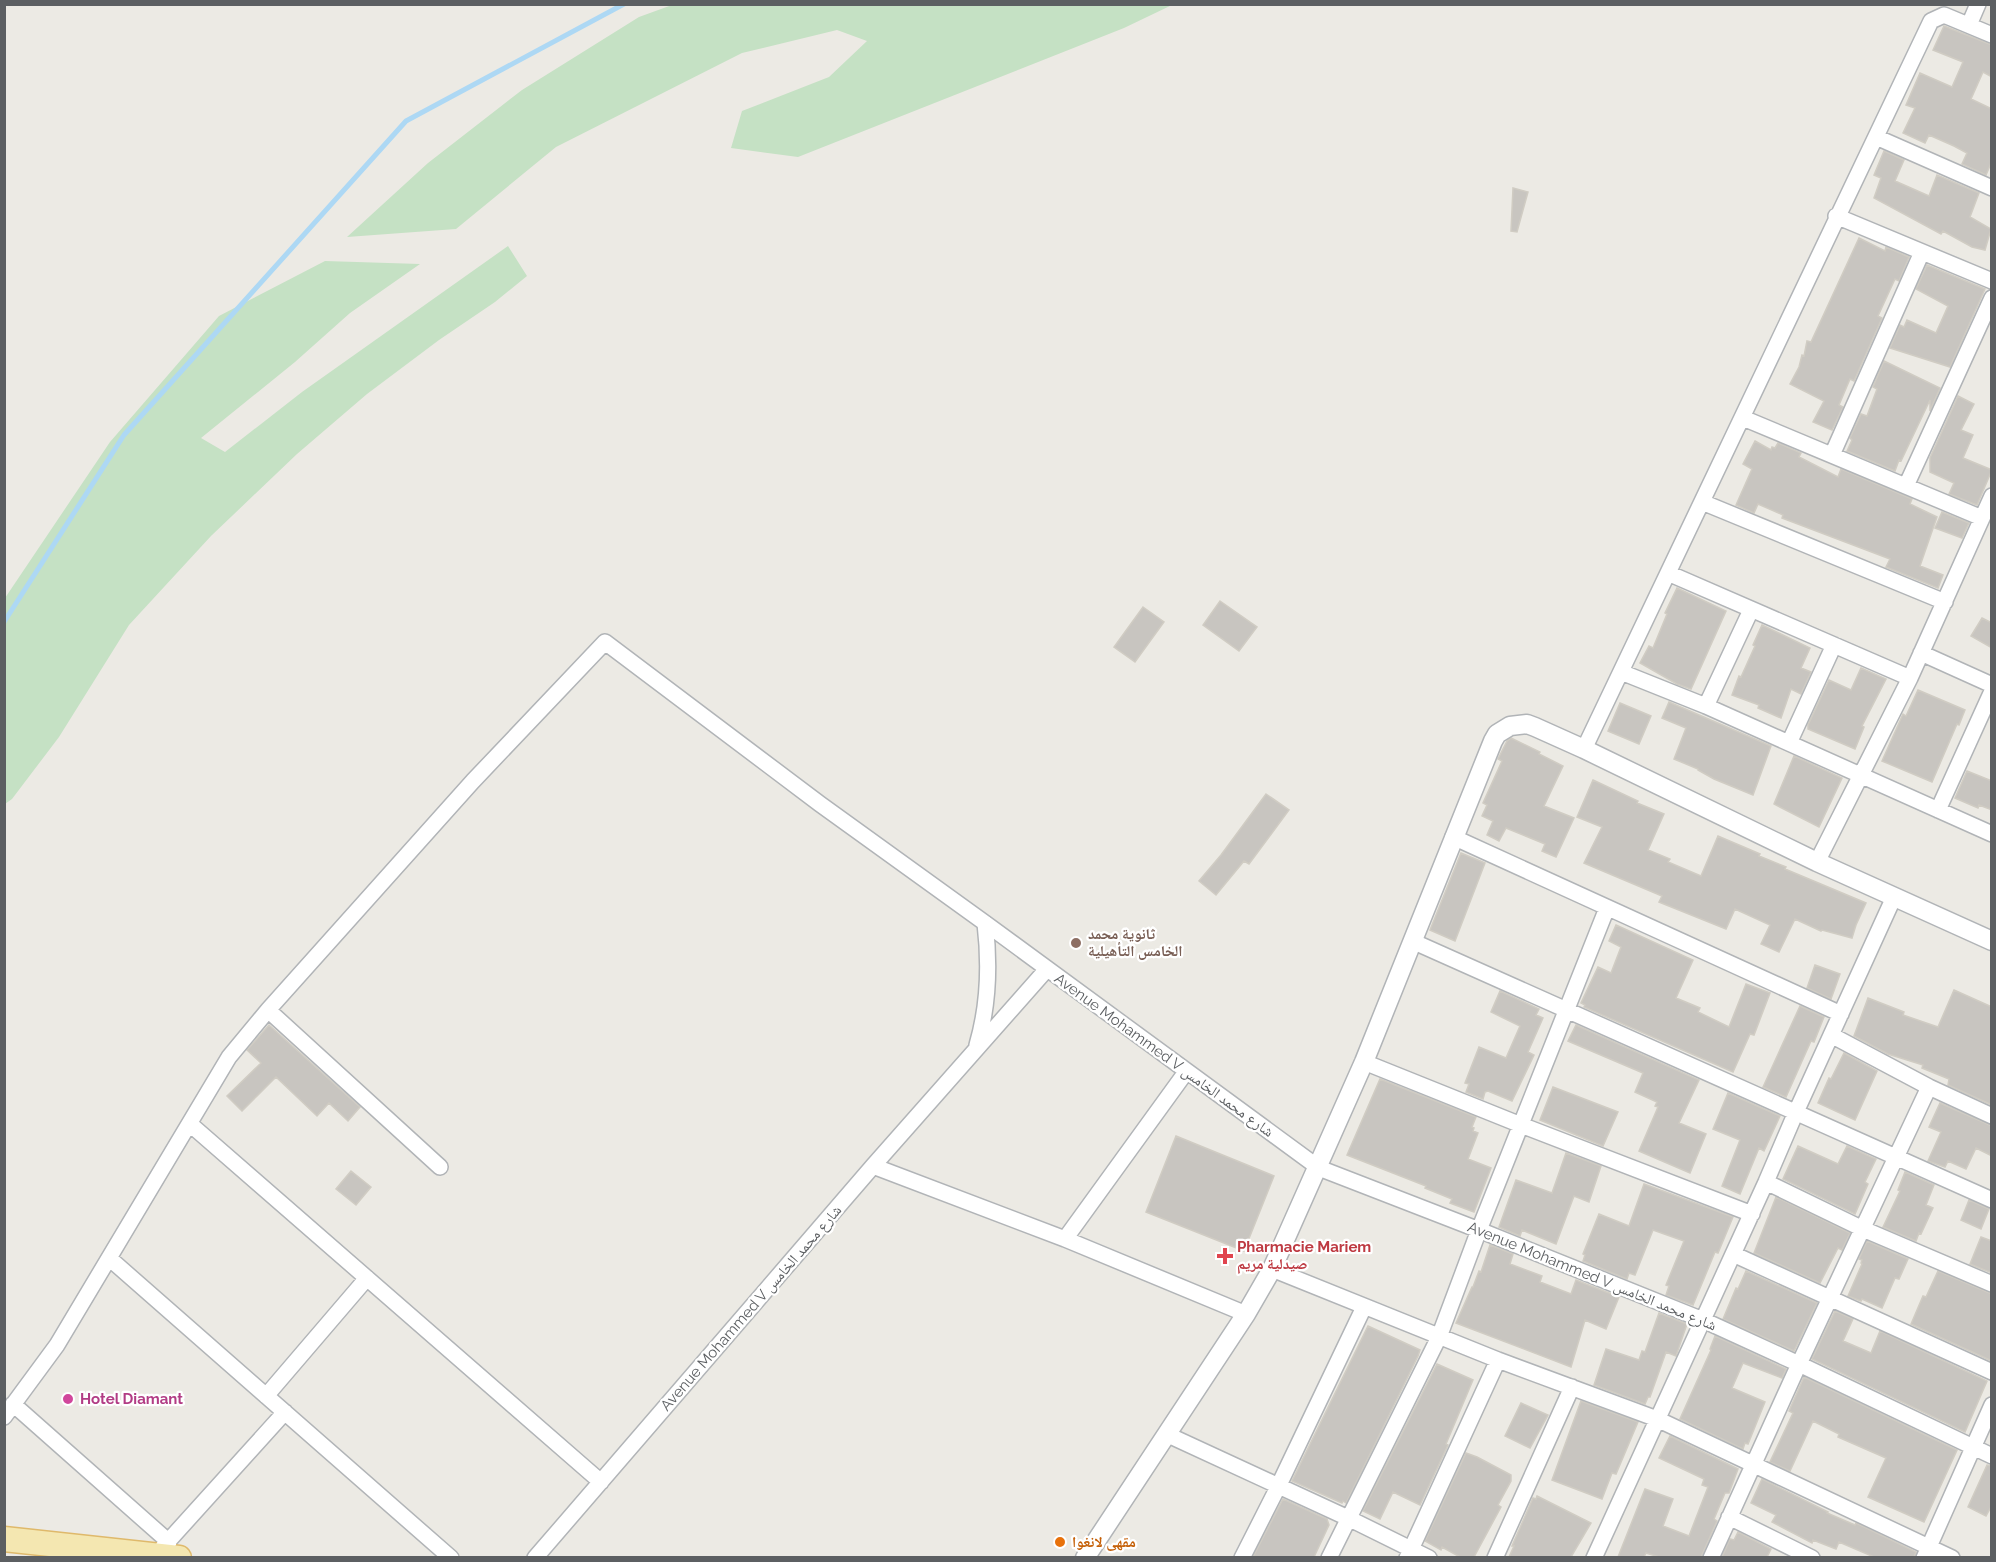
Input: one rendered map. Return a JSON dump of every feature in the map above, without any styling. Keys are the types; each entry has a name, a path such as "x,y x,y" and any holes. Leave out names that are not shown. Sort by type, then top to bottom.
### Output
{"main road":[{"path":"4,1539 167,1551"}],"street":[{"path":"1969,25 1978,4"},
{"path":"1584,749 1743,418 1836,216 1931,21 1937,16 1944,15 1992,35"},
{"path":"1876,137 1992,188"},
{"path":"1836,216 1992,281"},
{"path":"1832,455 1922,252"},
{"path":"1906,486 1992,298"},
{"path":"1743,418 1982,518"},
{"path":"1817,862 1910,678 1992,496"},
{"path":"1702,502 1945,602"},
{"path":"1668,573 1910,678"},
{"path":"1706,706 1751,610"},
{"path":"285,1412 167,1551 9,1410 57,1345 229,1057 268,1010 473,781 605,642 820,804 1047,969"},
{"path":"1789,743 1834,645"},
{"path":"1921,653 1992,685"},
{"path":"1621,672 1706,706 1992,834"},
{"path":"1938,810 1992,691"},
{"path":"1085,1557 1246,1314 1272,1269 1364,1062 1493,741 1503,729 1518,724 1527,724 1584,749 1817,862 1894,897 1990,935"},
{"path":"1453,837 1841,1014"},
{"path":"1594,1557 1752,1214 1894,897"},
{"path":"1329,1557 1439,1337 1479,1230 1608,908"},
{"path":"976,1048 984,1018 988,986 985,923"},
{"path":"1412,941 1992,1200"},
{"name":"Avenue Mohammed V شارع محمد الخامس","path":"535,1557 873,1166 1047,969 1318,1168 1703,1320 1992,1456"},
{"path":"268,1010 440,1167"},
{"path":"1831,1035 1929,1087 1992,1116"},
{"path":"1364,1062 1752,1214"},
{"path":"1065,1239 1186,1072"},
{"path":"1710,1557 1929,1087"},
{"path":"190,1124 601,1482"},
{"path":"873,1166 1065,1239 1246,1314"},
{"path":"1766,1182 1863,1229 1992,1284"},
{"path":"1733,1254 1992,1372"},
{"path":"109,1258 451,1557"},
{"path":"1272,1269 1498,1360 1657,1419 1926,1552 1952,1557"},
{"path":"266,1396 367,1278"},
{"path":"1242,1557 1364,1307"},
{"path":"1408,1553 1498,1360"},
{"path":"1495,1557 1572,1387"},
{"path":"1926,1552 1992,1405"},
{"path":"1166,1434 1348,1518 1408,1553 1428,1557"},
{"path":"1730,1517 1812,1557"}],"green space":[{"path":"672,5 1172,5 1124,28 798,157 731,148 742,111 829,77 867,41 837,30 742,53 556,147 456,229 347,237 428,163 522,90 639,17"},
{"path":"508,246 527,276 495,302 439,340 367,394 297,454 211,536 129,625 59,737 12,799 5,804 5,598 110,442 219,316 325,261 420,264 350,313 295,362 201,438 225,452 302,392"}],"building":[{"path":"1944,26 1992,45 1992,77 1983,72 1971,99 1992,109 1992,161 1986,175 1962,164 1967,153 1954,146 1929,135 1925,143 1903,133 1915,108 1906,105 1920,73 1952,87 1963,62 1933,50"},
{"path":"1884,151 1904,160 1895,181 1929,196 1937,175 1979,193 1970,217 1991,229 1985,250 1972,247 1943,231 1941,234 1874,198 1881,178 1874,175"},
{"path":"1513,188 1528,192 1517,232 1511,231"},
{"path":"1859,238 1885,251 1886,247 1909,257 1899,281 1895,279 1878,316 1882,318 1854,381 1850,379 1839,405 1843,407 1832,430 1813,422 1824,401 1790,384 1799,367 1802,355 1804,356 1807,341 1811,342"},
{"path":"1927,265 1985,289 1950,367 1890,348 1900,325 1904,327 1907,320 1936,333 1948,306 1916,289"},
{"path":"1884,361 1940,388 1930,411 1930,400 1895,471 1847,451 1861,414 1867,416 1877,389 1873,387"},
{"path":"1958,396 1974,404 1961,430 1973,435 1963,458 1992,470 1977,505 1949,494 1954,483 1930,472 1930,458"},
{"path":"1755,441 1771,450 1778,443 1801,453 1799,457 1838,477 1841,469 1912,499 1910,504 1937,517 1920,566 1943,575 1938,588 1886,567 1890,559 1782,518 1783,515 1758,504 1754,513 1736,505 1752,469 1743,464"},
{"path":"1942,512 1969,523 1962,538 1935,528"},
{"path":"1677,588 1726,611 1691,689 1677,684 1640,663 1649,646 1653,648 1667,614 1665,613"},
{"path":"1220,601 1257,627 1239,651 1203,625"},
{"path":"1143,607 1164,622 1135,662 1114,647"},
{"path":"1982,618 1992,623 1992,648 1971,636"},
{"path":"1762,625 1810,648 1801,668 1811,672 1801,694 1791,689 1781,718 1758,708 1759,705 1732,695 1755,646 1753,645"},
{"path":"1861,668 1886,679 1862,726 1864,727 1855,749 1808,729 1808,725 1829,680 1851,690"},
{"path":"1918,690 1965,710 1932,782 1882,761 1903,714 1906,716"},
{"path":"1669,702 1771,746 1753,795 1674,759 1686,728 1662,718"},
{"path":"1620,703 1651,716 1639,744 1608,731"},
{"path":"1511,738 1563,766 1544,806 1574,818 1556,857 1542,851 1545,844 1506,828 1499,841 1487,835 1493,821 1482,816 1487,805 1483,803 1502,761 1498,759 1507,741"},
{"path":"1794,756 1842,778 1819,827 1774,804"},
{"path":"1967,771 1992,781 1992,810 1979,805 1978,808 1955,798"},
{"path":"1593,780 1664,814 1648,850 1670,859 1668,862 1701,876 1718,836 1760,854 1759,856 1786,867 1785,869 1866,903 1852,938 1821,931 1795,919 1779,952 1761,944 1770,925 1735,909 1726,929 1659,902 1662,896 1584,863 1602,827 1577,817"},
{"path":"1266,794 1289,810 1249,864 1244,861 1216,895 1199,881"},
{"path":"1461,853 1485,863 1455,941 1430,930"},
{"path":"1616,925 1693,960 1676,998 1700,1008 1698,1012 1729,1027 1746,984 1770,993 1754,1035 1750,1034 1733,1072 1584,1007 1585,1005 1581,1003 1598,967 1611,973 1621,947 1609,941"},
{"path":"1815,965 1840,974 1831,999 1807,988"},
{"path":"1954,990 1992,1007 1992,1105 1948,1085 1949,1079 1922,1068 1923,1065 1888,1054 1854,1036 1868,998 1904,1012 1903,1015 1938,1027"},
{"path":"1500,991 1539,1009 1536,1015 1543,1018 1528,1052 1534,1055 1512,1101 1488,1091 1485,1092 1483,1099 1466,1092 1469,1084 1465,1083 1479,1047 1506,1058 1520,1026 1491,1012"},
{"path":"1800,1006 1824,1017 1786,1097 1763,1087"},
{"path":"269,1025 360,1107 348,1121 329,1103 317,1116 276,1077 242,1111 227,1096 261,1063 247,1050"},
{"path":"1576,1025 1699,1080 1679,1123 1706,1134 1690,1173 1639,1151 1658,1107 1655,1106 1657,1102 1635,1092 1643,1073 1568,1041"},
{"path":"1844,1053 1877,1071 1855,1120 1818,1103"},
{"path":"1380,1079 1476,1117 1472,1127 1473,1131 1478,1133 1468,1159 1491,1168 1474,1212 1450,1203 1452,1199 1425,1188 1426,1186 1347,1155"},
{"path":"1553,1087 1618,1112 1603,1146 1540,1120"},
{"path":"1728,1093 1780,1116 1764,1151 1759,1148 1740,1194 1722,1186 1740,1140 1713,1129"},
{"path":"1940,1103 1992,1126 1992,1156 1976,1148 1966,1169 1948,1161 1945,1167 1928,1161 1941,1132 1929,1127"},
{"path":"1176,1136 1274,1176 1244,1251 1146,1212"},
{"path":"1798,1146 1838,1164 1847,1146 1876,1159 1865,1182 1868,1184 1855,1214 1783,1179"},
{"path":"1566,1153 1601,1166 1589,1202 1574,1196 1556,1244 1522,1230 1520,1236 1499,1227 1516,1180 1552,1193"},
{"path":"351,1171 371,1187 356,1205 336,1189"},
{"path":"1905,1172 1934,1185 1926,1205 1933,1208 1916,1241 1883,1227 1900,1191 1898,1190"},
{"path":"1644,1184 1733,1217 1718,1253 1715,1252 1693,1305 1666,1295 1669,1286 1666,1285 1684,1241 1653,1230 1635,1275 1629,1273 1627,1279 1583,1261 1585,1255 1583,1254 1599,1214 1629,1226"},
{"path":"1776,1197 1850,1233 1842,1250 1838,1248 1820,1283 1754,1253"},
{"path":"1969,1200 1989,1209 1981,1229 1961,1220"},
{"path":"1981,1237 1992,1241 1992,1273 1970,1264"},
{"path":"1867,1241 1908,1259 1899,1279 1895,1278 1882,1308 1862,1299 1861,1301 1848,1296 1862,1264 1862,1260 1859,1259"},
{"path":"1490,1245 1513,1254 1510,1264 1542,1276 1540,1282 1571,1294 1576,1280 1619,1297 1606,1329 1585,1320 1571,1367 1456,1323 1479,1271 1481,1272"},
{"path":"1746,1271 1817,1303 1794,1351 1723,1319"},
{"path":"1938,1271 1992,1294 1992,1361 1911,1324 1923,1296 1926,1297"},
{"path":"1835,1311 1853,1319 1843,1341 1871,1353 1880,1331 1987,1381 1965,1432 1812,1359"},
{"path":"1659,1313 1687,1324 1676,1356 1666,1352 1650,1397 1645,1404 1594,1385 1606,1349 1639,1360 1642,1351 1645,1352"},
{"path":"1368,1326 1420,1350 1346,1503 1343,1501 1342,1503 1292,1481"},
{"path":"1715,1336 1786,1369 1782,1378 1743,1363 1732,1388 1765,1402 1748,1444 1745,1443 1743,1449 1680,1419"},
{"path":"1437,1364 1473,1380 1446,1444 1448,1445 1420,1505 1393,1492 1380,1519 1363,1511"},
{"path":"1804,1377 1957,1450 1924,1522 1868,1497 1886,1458 1838,1437 1839,1434 1813,1421 1790,1471 1770,1462 1793,1413 1789,1411"},
{"path":"1581,1401 1638,1422 1616,1474 1612,1473 1602,1499 1552,1480"},
{"path":"1521,1403 1548,1415 1530,1448 1505,1436"},
{"path":"1670,1436 1738,1469 1729,1493 1725,1493 1714,1519 1717,1521 1701,1557 1659,1557 1646,1553 1644,1557 1618,1557 1645,1489 1673,1499 1663,1526 1689,1536 1708,1487 1702,1485 1704,1479 1659,1458"},
{"path":"1466,1453 1511,1475 1511,1481 1498,1505 1501,1507 1474,1557 1460,1557 1425,1541"},
{"path":"1987,1465 1992,1466 1992,1505 1986,1516 1968,1507"},
{"path":"1762,1479 1827,1513 1855,1525 1856,1523 1916,1552 1914,1557 1874,1557 1839,1542 1836,1549 1813,1540 1812,1543 1772,1522 1776,1515 1751,1503"},
{"path":"1537,1496 1591,1523 1571,1557 1509,1557 1533,1498 1536,1499"},
{"path":"1283,1499 1327,1519 1329,1525 1314,1557 1253,1557"},
{"path":"1738,1532 1771,1549 1767,1557 1722,1557 1730,1539 1734,1540"}],"waterway":[{"path":"4,622 124,435 406,121 624,4"}],"place":[{"name":"ثانوية محمد الخامس التأهيلية","path":"1076,943"},
{"name":"Pharmacie Mariem صيدلية مريم","path":"1225,1256"},
{"name":"Hotel Diamant","path":"68,1399"},
{"name":"مقهى لانغوا","path":"1060,1542"}]}
